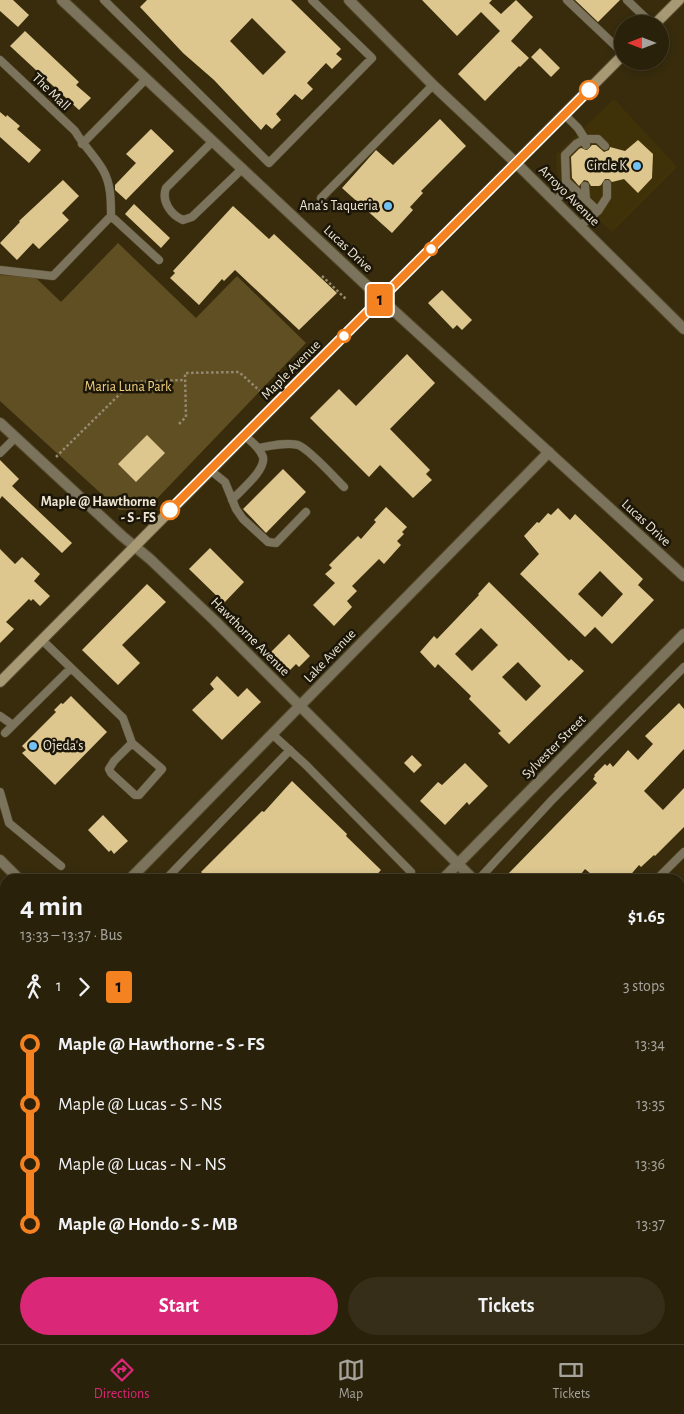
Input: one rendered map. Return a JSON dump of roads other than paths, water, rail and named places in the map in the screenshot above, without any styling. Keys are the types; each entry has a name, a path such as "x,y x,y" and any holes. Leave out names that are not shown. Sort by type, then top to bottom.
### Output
{"main road":[{"path":"663,15 679,0"},
{"name":"Maple Avenue","path":"0,682 614,64"}],"street":[{"name":"Lucas Drive","path":"62,0 381,299 684,576"},
{"name":"Arroyo Avenue","path":"349,0 433,85 516,163 684,329"},
{"path":"679,0 684,4"},
{"name":"Hawthorne Avenue","path":"0,423 215,622 468,874"},
{"name":"Lake Avenue","path":"135,874 548,452"},
{"name":"Sylvester Street","path":"448,874 684,634"},
{"path":"0,860 14,874"}],"lane":[{"path":"104,0 269,163 372,58 312,0"},
{"path":"567,0 614,44"},
{"path":"626,0 644,15"},
{"name":"The Mall","path":"0,60 75,132 82,144 104,171 111,194 111,216"},
{"path":"82,144 146,79"},
{"path":"321,198 433,85"},
{"path":"565,114 578,128 586,142"},
{"path":"555,201 564,192 566,181 565,154 576,144 586,142 598,140 605,146"},
{"path":"213,141 166,188 164,194 167,205 179,218 187,220 192,217 243,168"},
{"path":"566,181 598,210"},
{"path":"580,226 598,210 607,197 607,184"},
{"path":"585,186 586,199"},
{"path":"0,270 53,276 111,216 159,260"},
{"path":"232,500 260,471 263,461 258,448 246,436"},
{"path":"0,453 16,437"},
{"path":"258,448 284,444 298,445 344,487"},
{"path":"210,470 225,482 231,493 232,500 243,519 268,542 276,543 306,512"},
{"path":"42,640 123,718 132,743 162,769 139,795 135,795 109,769 114,761 132,743"},
{"path":"484,874 552,800 684,667"},
{"path":"5,733 71,668"},
{"path":"0,716 13,726"},
{"path":"272,734 411,872"},
{"path":"171,874 290,750"},
{"path":"0,792 9,823 61,866"},
{"path":"662,874 684,852"}],"place":[{"name":"Circle K","path":"637,166"},
{"name":"Ana's Taqueria","path":"388,206"},
{"name":"Maple @ Hawthorne - S - FS","path":"170,510"},
{"name":"Ojeda's","path":"33,746"}],"park label":[{"name":"Maria Luna Park","path":"128,387"}]}
